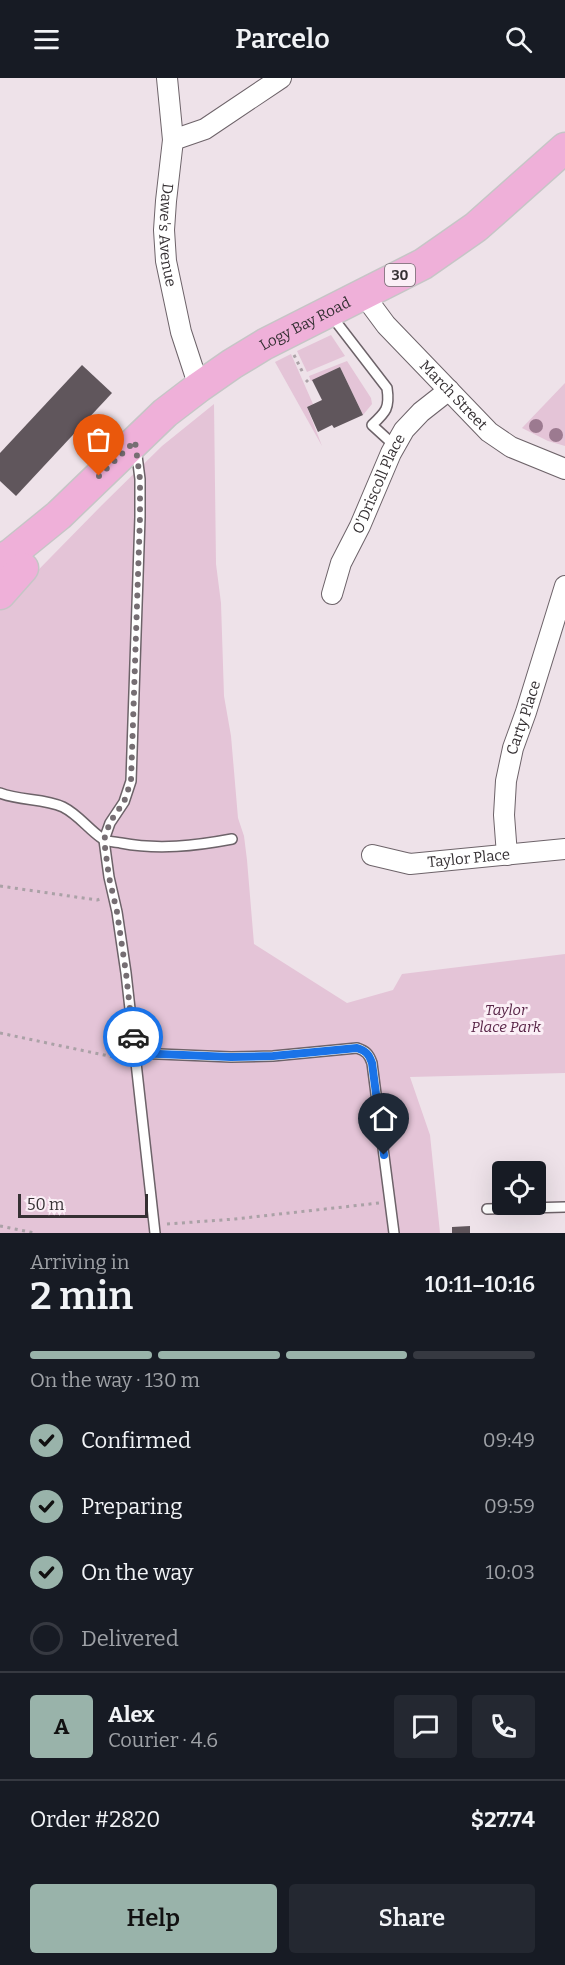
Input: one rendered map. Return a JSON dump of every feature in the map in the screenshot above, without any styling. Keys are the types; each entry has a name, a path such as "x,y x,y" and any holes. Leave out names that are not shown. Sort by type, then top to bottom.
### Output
{"main road":[{"name":"Logy Bay Road","path":"8,570 11,554 59,515 165,414 200,387 264,344 423,264 476,227 565,148"},
{"name":"Logy Bay Road","path":"8,570 49,539 59,515"},
{"path":"0,546 25,536 34,535"},
{"path":"0,594 8,570"}],"street":[{"name":"Dawe's Avenue","path":"167,78 173,140 164,230 166,261 181,332 200,387"},
{"path":"173,140 205,129 280,78"},
{"name":"March Street","path":"363,294 386,324 489,432 511,447 565,469"},
{"name":"O'Driscoll Place","path":"332,594 341,563 404,430 421,412 449,390"},
{"name":"Carty Place","path":"507,855 504,815 506,782 513,748 565,586"},
{"name":"Taylor Place","path":"372,855 411,864 565,849"}],"lane":[{"path":"327,312 387,388 389,402 383,414 372,425 395,446"},
{"path":"135,441 140,479 140,517 131,781 124,802 110,822 104,840 126,973 154,1229"},
{"path":"0,793 63,807 86,823 104,840 137,846 176,846 232,839"},
{"path":"136,1057 273,1056 357,1048 365,1051 372,1063 394,1233"},
{"path":"487,1209 565,1207"}],"path":[{"path":"292,350 303,373"},
{"path":"0,886 98,900 113,895"},
{"path":"0,1033 136,1057"},
{"path":"154,1229 390,1202"},
{"path":"0,1233 0,1226 35,1233"}],"green space":[{"path":"331,335 345,356 307,372 297,351"},
{"path":"291,354 313,404 307,407 322,446 275,362"},
{"path":"347,361 371,398 372,404 363,415 340,367 311,381 309,376"},
{"path":"565,383 565,446 548,441 522,428"},
{"name":"Taylor Place Park","path":"214,404 216,564 221,603 224,696 231,736 238,818 244,836 247,860 254,944 347,1003 393,990 402,974 565,954 565,1073 410,1077 430,1135 440,1233 0,1233 0,609 162,446"}],"building":[{"path":"82,365 112,393 16,496 0,481 0,453"},
{"path":"340,367 363,415 334,428 332,425 318,432 307,407 322,400 312,380"},
{"path":"470,1226 470,1233 452,1233 452,1227"}],"way so far":[{"path":"99,476 135,441 140,479 140,517 131,781 124,802 110,822 104,840 126,973 133,1037"}],"route":[{"path":"133,1037 135,1053 199,1057 273,1056 357,1048 365,1051 372,1063 384,1155"}]}
